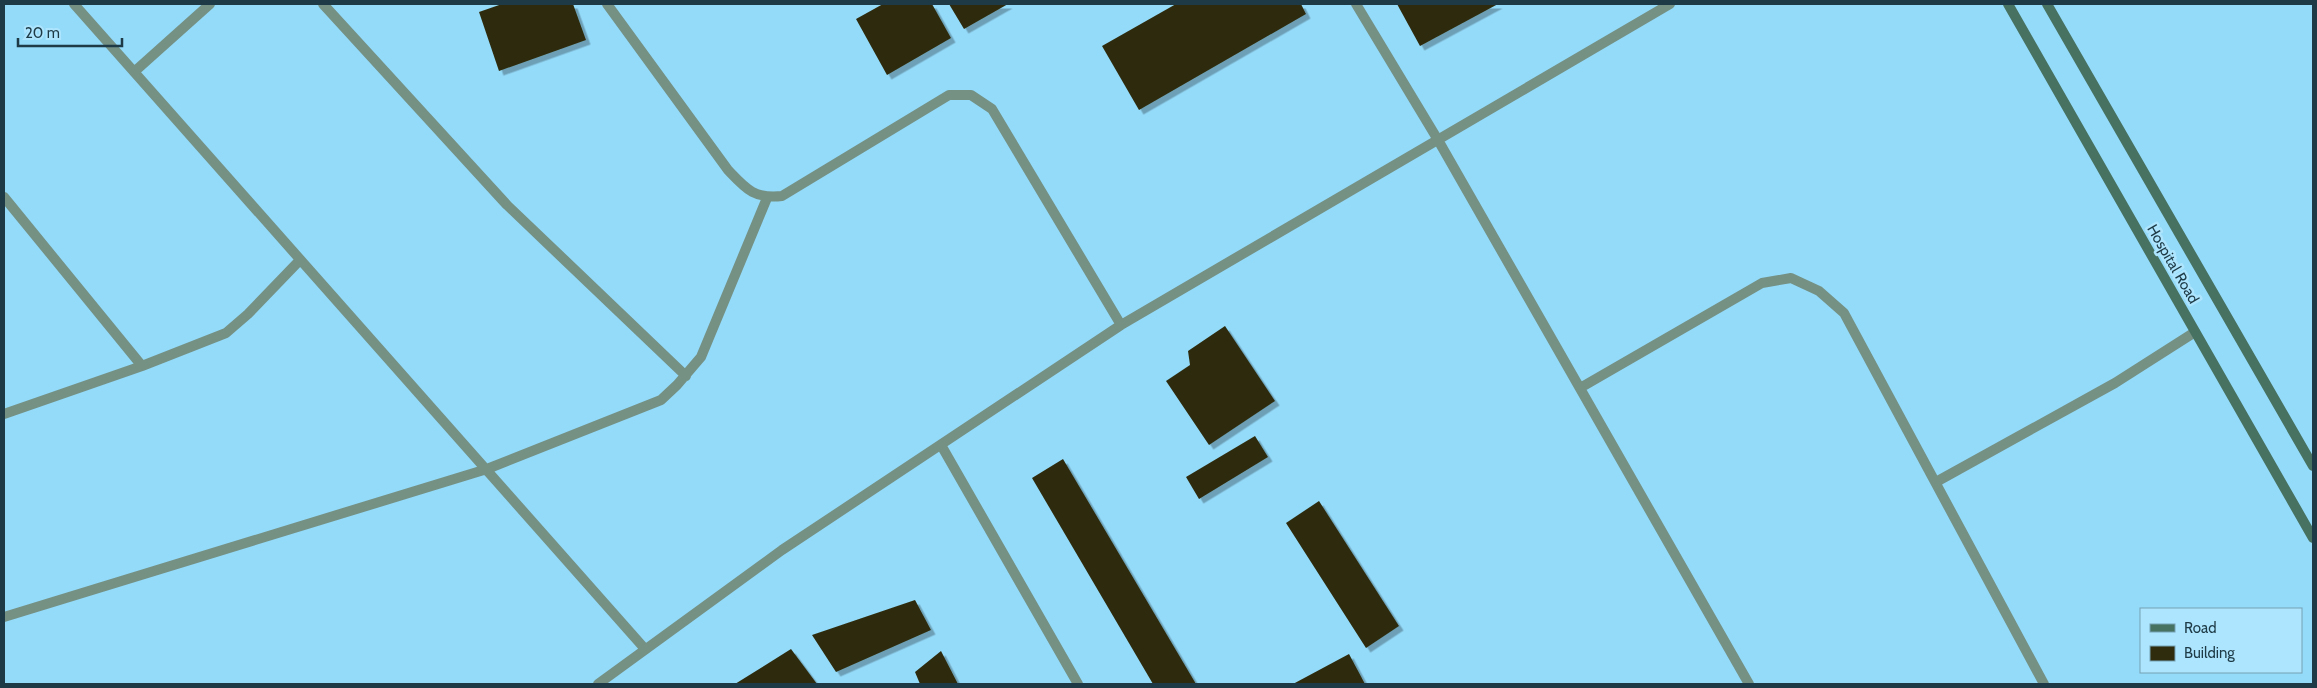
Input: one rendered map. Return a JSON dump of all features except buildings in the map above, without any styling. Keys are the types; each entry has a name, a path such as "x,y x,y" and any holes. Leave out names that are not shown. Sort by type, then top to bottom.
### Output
{"main road":[{"name":"Hospital Road","path":"2008,4 2313,538"},
{"name":"Hospital Road","path":"2047,4 2313,466"}],"street":[{"path":"74,4 645,649"},
{"path":"134,72 210,4"},
{"path":"323,4 507,205 686,376"},
{"path":"607,4 728,170 750,192 768,198 782,196 949,95 971,95 992,109 1121,326"},
{"path":"1356,4 1438,140 1749,684"},
{"path":"598,684 782,550 1121,326 1670,4"},
{"path":"4,197 142,366"},
{"path":"4,617 487,469 661,400 686,376 702,357 768,198"},
{"path":"4,414 142,366 226,332 237,325 300,260"},
{"path":"1580,388 1762,283 1791,278 1818,291 1844,313 2044,684"},
{"path":"1936,482 2115,383 2195,332"},
{"path":"941,445 1078,684"}]}
